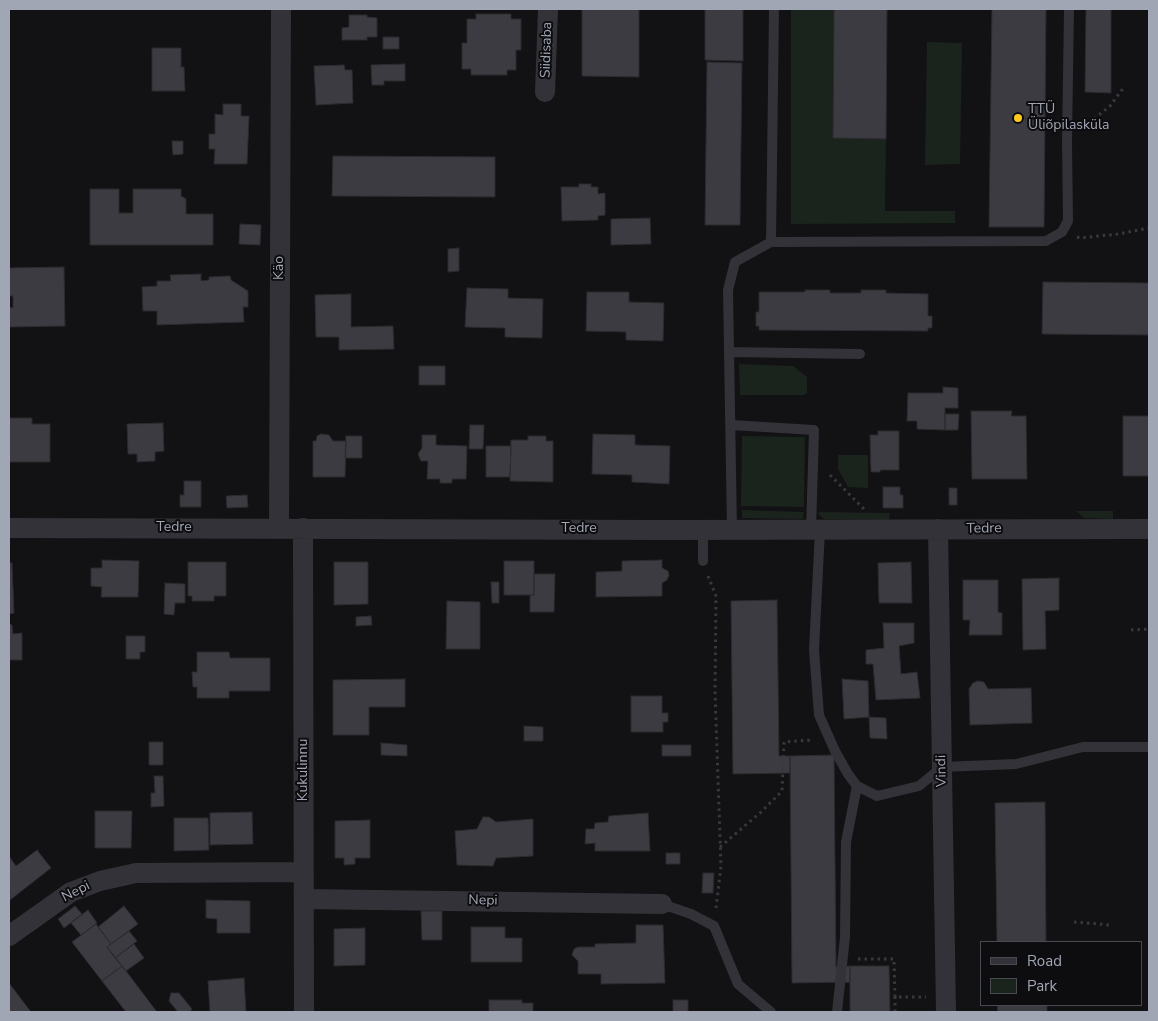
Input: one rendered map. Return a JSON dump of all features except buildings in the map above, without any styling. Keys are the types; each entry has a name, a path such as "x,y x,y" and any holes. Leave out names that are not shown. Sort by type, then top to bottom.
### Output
{"street":[{"name":"Käo","path":"279,528 281,9"},
{"name":"Siidisaba","path":"545,92 548,9"},
{"name":"Tedre","path":"9,528 1149,529"},
{"name":"Kukulinnu","path":"303,528 304,1012"},
{"name":"Vindi","path":"938,530 946,1005"},
{"name":"Nepi","path":"9,936 71,892 100,881 136,873 304,872"},
{"name":"Nepi","path":"304,898 662,904"}],"lane":[{"path":"771,242 774,9"},
{"path":"732,530 728,290 736,262 771,242 1046,241 1062,232 1068,221 1069,9"},
{"path":"729,352 860,354"},
{"path":"731,425 814,430 813,458 816,530 814,650 819,715 848,774 857,786 876,796 919,786 942,767 1016,764 1083,748 1149,747"},
{"path":"703,530 703,561"},
{"path":"837,1012 845,937 846,842 857,786"},
{"path":"662,904 691,914 714,926 738,984 771,1012"}],"path":[{"path":"1067,141 1110,106 1124,87"},
{"path":"1062,232 1080,238 1149,228"},
{"path":"813,458 865,509"},
{"path":"703,561 716,596 715,691 721,866 714,926"},
{"path":"1131,630 1149,629"},
{"path":"720,847 761,812 782,791 784,742 830,738"},
{"path":"1074,922 1110,925"},
{"path":"842,959 894,959 894,1012"},
{"path":"894,997 946,1005"}],"green space":[{"path":"791,9 834,9 833,138 886,139 885,211 955,211 955,223 791,224"},
{"path":"927,42 962,43 960,164 925,165"},
{"path":"739,364 793,366 807,377 807,393 803,395 740,395"},
{"path":"742,436 805,437 804,507 741,506"},
{"path":"838,455 868,455 868,488 848,487 838,469"},
{"path":"742,510 804,512 803,519 742,518"},
{"path":"1076,511 1113,511 1113,519 1084,518"},
{"path":"818,512 890,513 889,520 824,519"}],"place":[{"name":"TTÜ Üliõpilasküla","path":"1018,118"}]}
